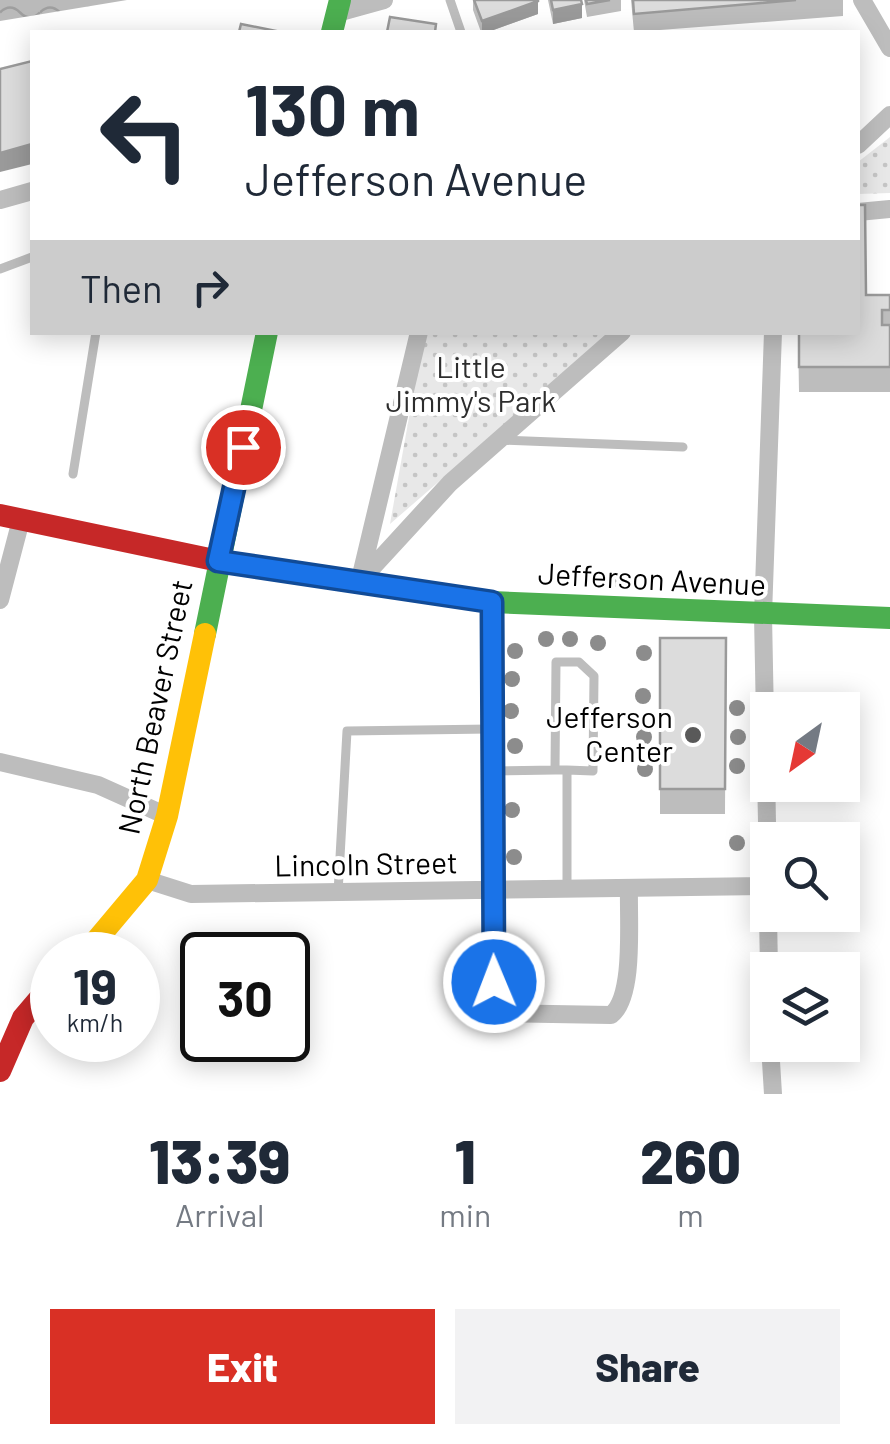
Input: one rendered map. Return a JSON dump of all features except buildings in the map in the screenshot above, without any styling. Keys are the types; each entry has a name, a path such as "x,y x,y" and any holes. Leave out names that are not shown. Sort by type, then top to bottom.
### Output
{"street":[{"path":"336,15 384,0"},
{"path":"862,0 890,48"},
{"path":"860,143 890,115"},
{"path":"0,200 30,192"},
{"path":"860,212 890,209"},
{"name":"North Beaver Street","path":"103,932 146,880 167,816 266,335"},
{"path":"359,582 376,525 418,335"},
{"path":"359,582 450,483 619,335"},
{"path":"767,822 763,615 773,335"},
{"path":"0,600 10,518"},
{"name":"Jefferson Avenue","path":"10,518 218,561 492,602 890,618"},
{"path":"492,602 494,1013 611,1015 619,1008 626,987 629,888"},
{"path":"0,762 98,786 167,816"},
{"name":"Lincoln Street","path":"146,880 191,894 750,886"},
{"path":"0,1071 30,1010"},
{"path":"770,1062 772,1094"}],"lane":[{"path":"450,0 460,30"},
{"path":"0,269 30,258"},
{"path":"72,474 95,335"},
{"path":"498,440 683,448"},
{"path":"492,771 593,771 594,676 579,662 556,662 555,770"},
{"path":"338,893 347,731 490,729"},
{"path":"567,770 567,890"}],"green space":[{"path":"890,137 890,193 860,194 860,160"},
{"name":"Little Jimmy's Park","path":"424,335 608,335 390,524"}],"water":[{"path":"0,0 127,0 0,21"}],"traffic: fast":[{"path":"332,30 340,0"},
{"path":"205,634 266,335"},
{"path":"312,575 492,602 890,618"}],"traffic: slow":[{"path":"103,932 147,880 167,816 205,634"}],"traffic: jam":[{"path":"0,515 219,561 312,575"},
{"path":"0,1071 30,1010"}],"place":[{"name":"Jefferson Center","path":"693,735"}],"route":[{"path":"243,447 218,561 492,602 494,982"}]}
